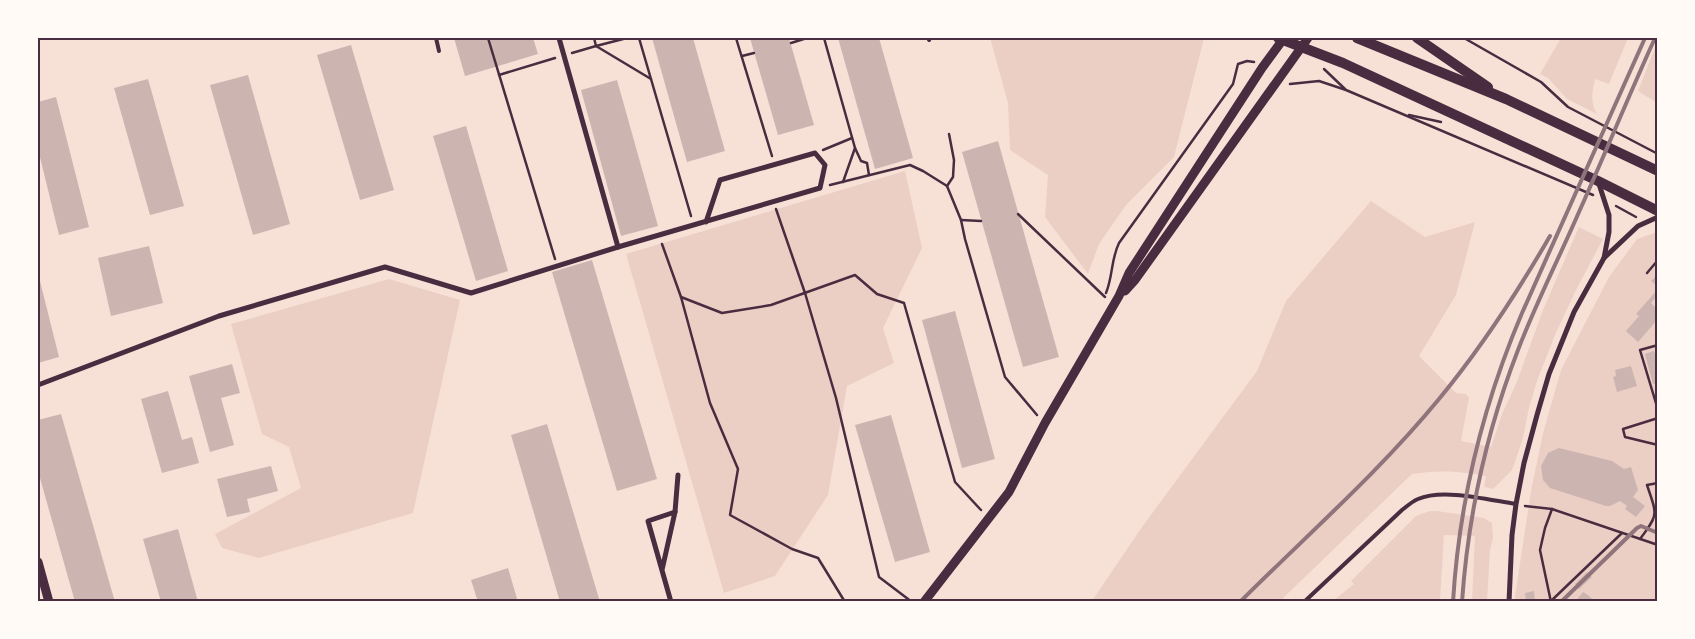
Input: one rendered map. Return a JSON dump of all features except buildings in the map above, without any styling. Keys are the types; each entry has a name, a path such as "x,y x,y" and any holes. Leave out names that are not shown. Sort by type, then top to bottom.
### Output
{"main road":[{"path":"1281,38 1343,62 1658,211"},
{"path":"1357,38 1506,99 1658,171"},
{"path":"1417,38 1506,99"}],"street":[{"path":"559,38 618,247"},
{"path":"1120,296 1130,273 1281,38"},
{"path":"924,602 1009,492 1045,423 1120,296 1135,280 1308,38"},
{"path":"38,385 219,316 386,267 470,293 618,247 706,222 820,188 825,165 815,153 720,180 706,222"},
{"path":"1598,181 1609,215 1609,232 1604,258"},
{"path":"1509,602 1512,535 1516,504 1526,455 1549,374 1574,312 1604,258 1638,226 1658,218"},
{"path":"662,570 675,512 678,475"},
{"path":"671,602 648,521 675,512"},
{"path":"38,562 49,602"}],"lane":[{"path":"436,38 439,51"},
{"path":"1304,602 1402,510 1418,499 1433,495 1449,494 1516,504"}],"path":[{"path":"488,38 558,266"},
{"path":"594,38 596,46 651,79"},
{"path":"500,75 627,38"},
{"path":"639,38 694,225"},
{"path":"736,38 774,165"},
{"path":"791,43 808,38"},
{"path":"824,38 855,148 861,161 867,163 869,175"},
{"path":"1464,38 1541,82 1568,107 1658,154"},
{"path":"742,56 754,53"},
{"path":"1270,92 1285,85 1320,81 1355,93 1606,201 1646,222"},
{"path":"947,186 953,177 954,160 949,134"},
{"path":"815,153 852,138"},
{"path":"842,182 855,148"},
{"path":"820,188 910,165 947,186 961,220 1005,378 1045,423"},
{"path":"774,202 805,293 836,398 879,577 912,602"},
{"path":"1018,214 1114,305"},
{"path":"961,220 981,220"},
{"path":"660,235 710,403 738,469 730,515 792,548 818,558 845,602"},
{"path":"1647,273 1658,260"},
{"path":"680,297 722,313 771,305 855,275 877,294 904,303 955,482 988,519"},
{"path":"1658,350 1657,345 1640,350 1658,410"},
{"path":"1658,418 1623,429 1625,437 1658,445"},
{"path":"1640,539 1654,521 1655,514 1647,485 1658,483"},
{"path":"1528,507 1552,509 1658,545"},
{"path":"1552,509 1540,550 1551,602 1622,533"}],"shaded area":[{"path":"990,38 1204,38 1174,157 1126,205 1099,244 1088,274 1045,217 1048,175 1010,150 1008,103"},
{"path":"1561,38 1628,38 1609,84 1595,79 1592,97 1597,114 1567,99 1548,78 1540,74"},
{"path":"1657,43 1657,103 1638,91"},
{"path":"905,171 922,248 883,328 894,363 847,386 828,495 775,576 724,593 626,254"},
{"path":"1371,201 1425,237 1475,222 1456,295 1419,356 1456,393 1466,394 1469,398 1461,441 1491,447 1543,310 1579,227 1603,239 1555,335 1537,381 1523,438 1512,470 1493,489 1484,487 1486,476 1449,472 1412,474 1280,601 1092,601 1142,527 1257,371 1286,301"},
{"path":"1657,232 1657,601 1515,602 1531,491 1543,433 1561,370 1609,277 1637,239"},
{"path":"389,279 460,300 413,513 259,558 222,548 215,534 301,488 289,447 262,434 231,324"},
{"path":"1430,511 1484,518 1492,523 1493,538 1490,550 1487,601 1472,601 1475,536 1444,535 1440,601 1333,601 1354,584 1351,581 1416,516"}],"railway":[{"path":"1453,602 1456,565 1467,491 1475,454 1496,383 1522,313 1645,38"},
{"path":"1462,602 1474,506 1488,442 1507,380 1532,315 1655,38"},
{"path":"1240,602 1367,478 1439,399 1498,320 1550,236"},
{"path":"1561,602 1637,528 1641,526 1658,533"}]}
